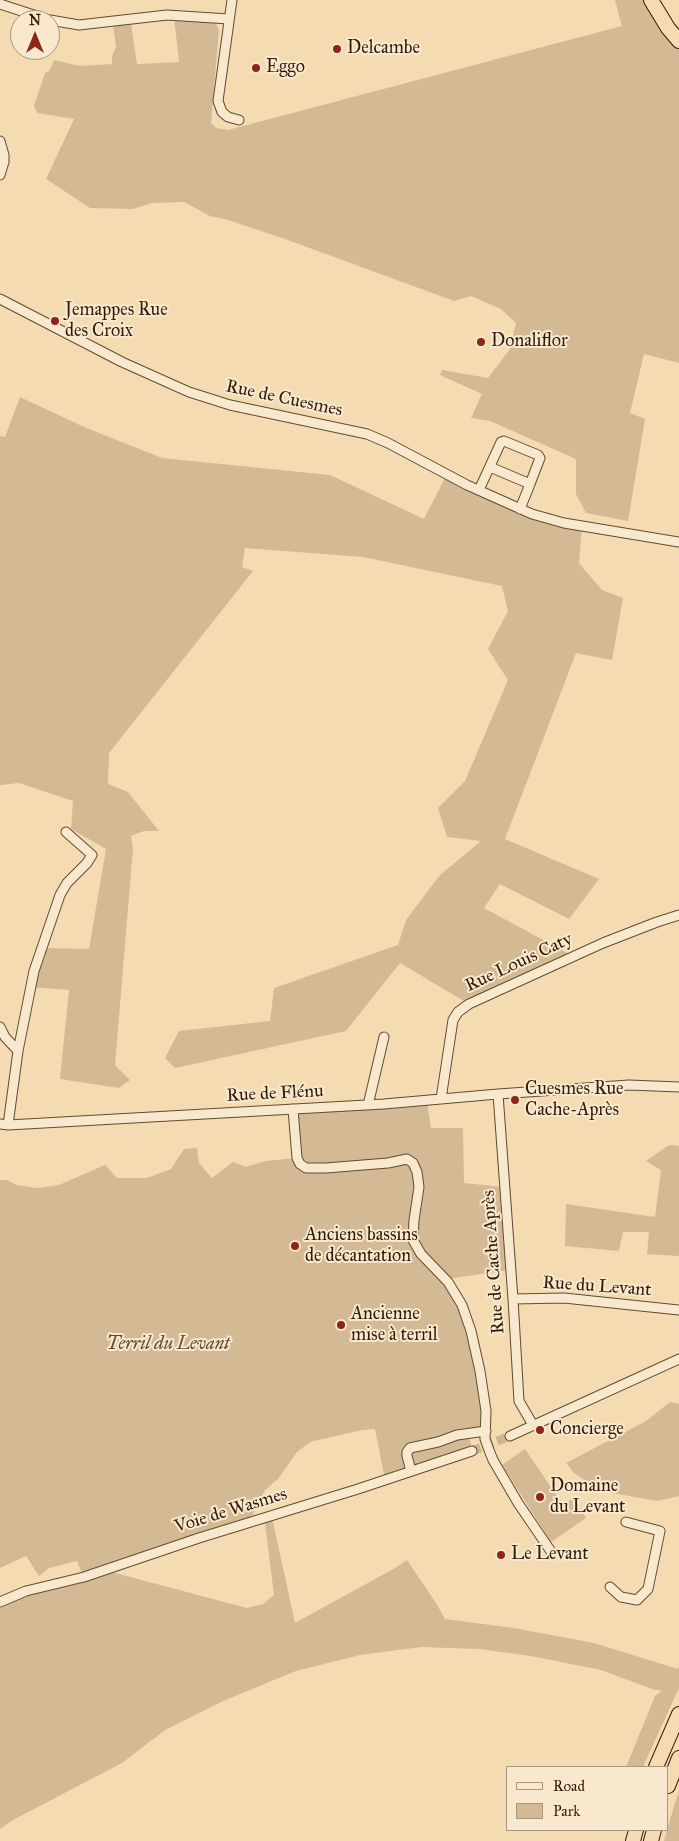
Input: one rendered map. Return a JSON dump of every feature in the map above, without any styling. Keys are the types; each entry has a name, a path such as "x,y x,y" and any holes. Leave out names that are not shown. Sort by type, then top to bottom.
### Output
{"highway":[{"path":"651,0 668,28 679,41"},
{"path":"661,0 679,27"},
{"path":"656,1766 679,1714"},
{"path":"669,1783 679,1758"}],"street":[{"path":"232,0 218,101 222,112 228,117 240,120"},
{"path":"0,4 19,10"},
{"path":"60,22 79,25 167,15 229,19"},
{"path":"0,141 4,155 0,175"},
{"name":"Rue de Cuesmes","path":"0,299 122,362 189,392 230,405 367,434 520,509 564,524 679,542"},
{"path":"479,490 501,442 504,441 523,448 538,455 540,458 520,509"},
{"path":"490,467 530,484"},
{"path":"4,1124 34,971 60,895 67,883 87,863 92,855 66,832"},
{"name":"Rue Louis Caty","path":"442,1099 452,1020 463,1008 602,943 679,915"},
{"path":"0,1027 5,1037 18,1051"},
{"path":"445,1035 442,1068 445,1075"},
{"path":"368,1105 384,1037"},
{"name":"Rue de Flénu","path":"4,1124 368,1105 498,1094 629,1086 679,1087"},
{"name":"Rue de Cache Après","path":"498,1094 519,1401 533,1425"},
{"path":"293,1109 297,1158 300,1164 306,1168 388,1163 407,1159 413,1163 417,1172 419,1187 414,1220 414,1240 421,1254 448,1282 462,1305 471,1331 480,1371 486,1411 485,1439 493,1460 552,1553"},
{"name":"Rue du Levant","path":"513,1299 564,1298 679,1310"},
{"path":"510,1436 679,1359"},
{"path":"411,1471 407,1456 410,1448 438,1442 457,1435 486,1431"},
{"name":"Voie de Wasmes","path":"0,1602 26,1591 84,1577 199,1538 472,1451"},
{"path":"610,1587 621,1597 637,1600 648,1590 660,1531 626,1522"}],"green space":[{"path":"615,0 644,0 662,31 679,50 679,363 644,354 630,413 645,419 628,521 586,513 576,494 576,459 490,421 471,418 482,394 440,375 442,370 488,378 510,349 516,323 501,309 471,296 454,301 285,239 210,216 184,202 152,203 133,209 90,208 46,179 74,119 37,113 34,106 45,73 50,70 54,60 80,66 112,64 112,56 116,47 113,24 131,23 137,64 179,62 174,17 215,22 219,30 211,123 216,128 228,130 622,26"},
{"path":"20,397 84,427 162,458 330,475 424,519 447,474 532,514 582,526 579,563 602,590 623,598 612,660 576,653 505,839 599,879 569,919 500,884 484,908 573,956 469,1004 400,963 346,1031 175,1068 165,1058 179,1031 270,1021 274,988 398,945 406,920 440,875 481,841 447,837 438,808 465,781 508,680 488,649 508,611 502,586 363,557 245,548 242,567 253,571 109,753 108,784 128,792 159,831 144,831 131,836 133,848 115,1065 130,1080 119,1088 60,1079 69,990 30,987 42,948 89,949 106,849 71,829 73,801 19,783 0,785 0,436 5,437"},
{"name":"Terril du Levant","path":"427,1102 431,1128 463,1128 464,1183 504,1187 510,1270 446,1279 471,1331 486,1431 469,1434 472,1451 385,1480 375,1429 362,1430 310,1442 297,1452 278,1479 265,1490 251,1518 104,1570 247,1608 263,1604 274,1595 264,1515 271,1513 295,1623 407,1560 445,1619 514,1628 594,1643 678,1669 679,1665 679,1688 643,1766 626,1766 655,1696 662,1691 601,1670 531,1656 479,1649 421,1647 360,1655 296,1671 223,1701 165,1730 122,1763 13,1820 0,1829 0,1602 83,1576 77,1561 49,1568 39,1576 26,1556 0,1568 0,1180 7,1180 16,1185 37,1188 59,1185 105,1165 117,1178 147,1178 171,1169 184,1149 197,1148 199,1163 212,1178 233,1162 246,1167 265,1161 297,1158 293,1109"},
{"path":"669,1145 679,1146 679,1256 647,1254 649,1232 623,1232 619,1251 565,1246 566,1204 655,1217 661,1170 646,1161"},
{"path":"670,1402 679,1404 679,1496 657,1501 601,1491 574,1473 566,1463 646,1421"},
{"name":"Domaine du Levant","path":"525,1449 563,1505 573,1498 586,1518 551,1542 502,1465"},
{"path":"679,1791 679,1841 664,1841 667,1831 669,1831"}],"tunnel":[{"path":"472,1451 510,1436"}],"place":[{"name":"Delcambe","path":"337,49"},
{"name":"Eggo","path":"256,68"},
{"name":"Jemappes Rue des Croix","path":"55,321"},
{"name":"Donaliflor","path":"481,342"},
{"name":"Cuesmes Rue Cache-Après","path":"515,1100"},
{"name":"Anciens bassins de décantation","path":"295,1246"},
{"name":"Ancienne mise à terril","path":"341,1325"},
{"name":"Concierge","path":"540,1430"},
{"name":"Domaine du Levant","path":"540,1497"},
{"name":"Le Levant","path":"501,1555"}]}
